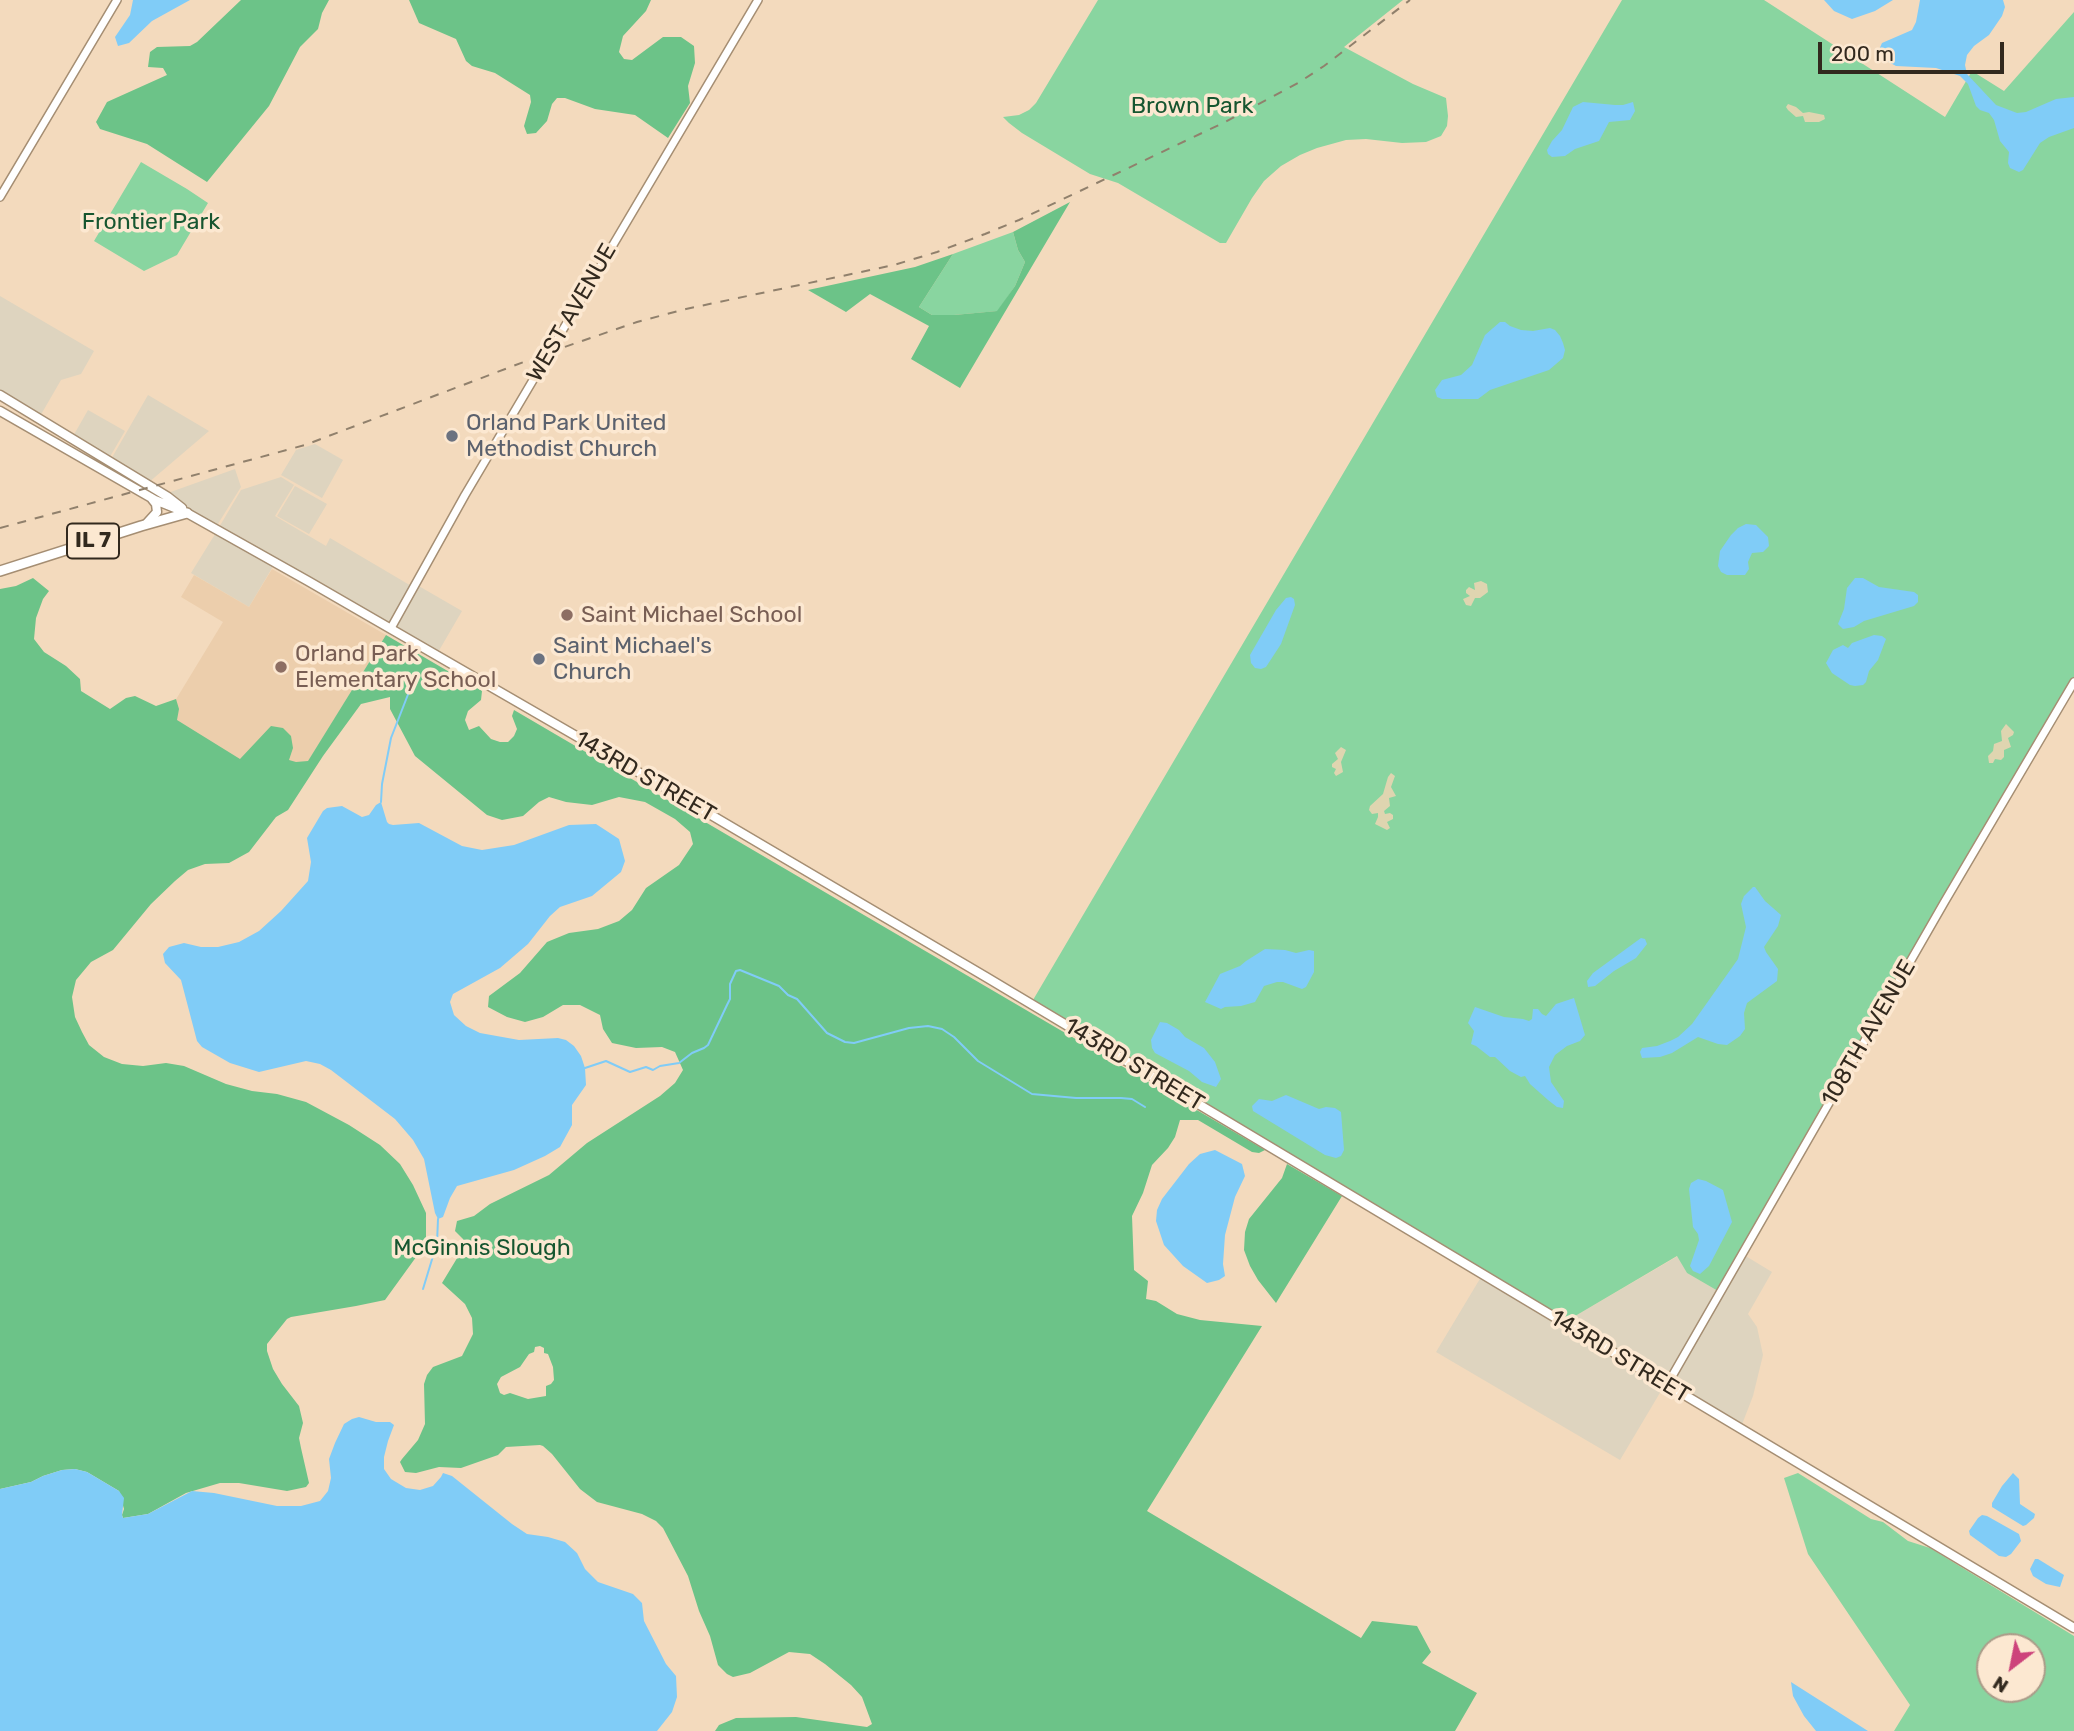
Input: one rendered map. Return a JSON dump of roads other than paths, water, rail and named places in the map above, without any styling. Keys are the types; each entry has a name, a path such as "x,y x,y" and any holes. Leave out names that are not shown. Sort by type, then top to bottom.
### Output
{"main road":[{"path":"0,395 168,497 187,513"},
{"path":"0,411 147,495 187,513"},
{"path":"146,524 157,512 155,502 147,495"},
{"name":"143RD STREET","path":"187,513 391,628 986,977 2074,1628"},
{"name":"IL 7","path":"0,571 187,513"}],"street":[{"path":"0,197 117,0"},
{"name":"WEST AVENUE","path":"391,628 466,495 758,0"},
{"name":"108TH AVENUE","path":"1667,1385 2074,682"}],"water":[{"path":"133,0 190,0 152,21 129,43 118,46 115,37 130,15"},
{"path":"1824,0 1893,0 1875,11 1852,19 1834,11"},
{"path":"1920,0 2003,0 2005,7 2002,16 1989,35 1967,55 1967,74 1996,105 2017,113 2056,99 2074,97 2074,128 2040,143 2023,170 2019,172 2010,168 2009,152 2000,141 1994,120 1989,113 1976,106 1968,84 1960,76 1936,68 1896,66 1879,57 1882,43 1912,30"},
{"path":"1583,102 1623,105 1633,102 1635,111 1630,120 1609,122 1599,141 1575,149 1565,156 1552,157 1547,150 1552,141 1562,130 1573,107"},
{"path":"1500,322 1521,330 1555,330 1565,350 1563,358 1549,370 1490,390 1478,399 1437,397 1435,390 1442,380 1461,375 1472,365 1485,335"},
{"path":"1746,524 1756,525 1768,537 1769,546 1763,552 1752,553 1745,575 1727,575 1721,572 1718,566 1720,551 1731,535"},
{"path":"1855,578 1863,578 1879,587 1914,592 1918,595 1918,602 1914,606 1843,629 1838,624 1844,609 1847,588"},
{"path":"1291,597 1295,605 1281,644 1266,667 1255,668 1250,655 1276,610 1286,598"},
{"path":"1874,635 1886,639 1878,660 1863,685 1850,685 1832,673 1826,663 1833,650 1843,645 1848,648 1852,643"},
{"path":"381,802 389,824 419,823 462,846 482,850 514,845 569,825 596,824 619,839 625,861 621,872 592,896 560,907 528,944 500,968 453,994 450,1002 454,1015 466,1026 480,1033 519,1040 566,1040 581,1056 586,1085 572,1105 572,1125 560,1147 514,1170 457,1186 443,1217 438,1219 424,1159 413,1140 395,1119 320,1064 306,1061 259,1072 230,1063 202,1047 197,1041 181,980 165,963 163,954 169,947 184,943 218,947 239,942 259,931 308,881 311,862 307,838 323,811 342,806 362,817 369,815"},
{"path":"1753,887 1781,915 1778,926 1764,947 1778,969 1777,981 1747,1003 1744,1013 1745,1029 1727,1045 1698,1037 1672,1053 1642,1058 1642,1048 1670,1041 1692,1024 1738,959 1746,927 1741,904 1744,896"},
{"path":"1641,938 1645,939 1647,944 1636,958 1595,986 1588,987 1587,981 1593,973"},
{"path":"1265,949 1296,953 1314,951 1314,972 1306,987 1302,989 1277,982 1264,986 1255,1002 1221,1009 1205,1002 1220,974 1240,966"},
{"path":"1574,998 1585,1035 1580,1041 1555,1055 1549,1067 1551,1082 1564,1101 1563,1108 1548,1100 1525,1076 1521,1077 1510,1071 1495,1057 1490,1057 1471,1044 1474,1031 1468,1023 1475,1007 1504,1017 1529,1021 1532,1019 1533,1009 1538,1009 1546,1016 1556,1004"},
{"path":"1160,1022 1179,1030 1185,1037 1204,1048 1215,1062 1221,1079 1216,1087 1202,1082 1189,1071 1155,1053 1151,1040"},
{"path":"1286,1095 1319,1109 1335,1108 1341,1112 1344,1150 1341,1156 1336,1158 1325,1155 1253,1111 1252,1106 1259,1099 1272,1101"},
{"path":"1215,1150 1242,1164 1245,1176 1235,1197 1225,1235 1225,1276 1207,1283 1183,1266 1164,1245 1156,1221 1162,1199 1189,1164 1200,1154"},
{"path":"1698,1179 1723,1190 1732,1222 1709,1266 1700,1274 1690,1266 1699,1240 1693,1227 1689,1189 1691,1183"},
{"path":"359,1417 394,1425 384,1457 384,1469 391,1479 406,1488 420,1490 433,1486 443,1473 452,1476 527,1534 565,1542 577,1553 585,1569 598,1582 633,1594 642,1603 644,1621 666,1664 676,1676 677,1697 672,1712 657,1731 0,1731 0,1489 31,1482 62,1470 75,1469 87,1472 119,1491 124,1498 123,1518 148,1514 192,1491 277,1506 301,1506 320,1501 328,1491 331,1478 329,1459 335,1443 344,1424"},
{"path":"2013,1473 2019,1479 2020,1504 2035,1514 2034,1518 2023,1526 1992,1507 2002,1486"},
{"path":"1982,1515 2019,1534 2021,1541 2011,1554 2006,1557 1999,1556 1970,1535 1969,1531"},
{"path":"2035,1559 2064,1575 2060,1587 2046,1584 2033,1576 2030,1569"},
{"path":"1791,1682 1868,1731 1816,1731 1793,1696"}],"waterway":[{"path":"381,802 391,738 416,674"},
{"path":"585,1068 606,1061 630,1072 646,1067 653,1070 679,1063 704,1048 708,1045 730,999 730,984 736,971 740,970 779,986 797,999 827,1033 845,1042 854,1043 909,1028 928,1026 942,1029 978,1061 1032,1094 1132,1099 1145,1107"},
{"path":"423,1289 437,1243 438,1219"}],"railway":[{"path":"0,528 305,445 637,322 894,265 937,252 1019,220 1223,123 1324,66 1410,0"}],"place":[{"name":"Orland Park United Methodist Church","path":"452,436"},
{"name":"Saint Michael School","path":"567,615"},
{"name":"Saint Michael's Church","path":"539,659"},
{"name":"Orland Park Elementary School","path":"281,667"}],"park label":[{"name":"Brown Park","path":"1192,106"},
{"name":"Frontier Park","path":"151,222"},
{"name":"McGinnis Slough","path":"482,1248"}]}
